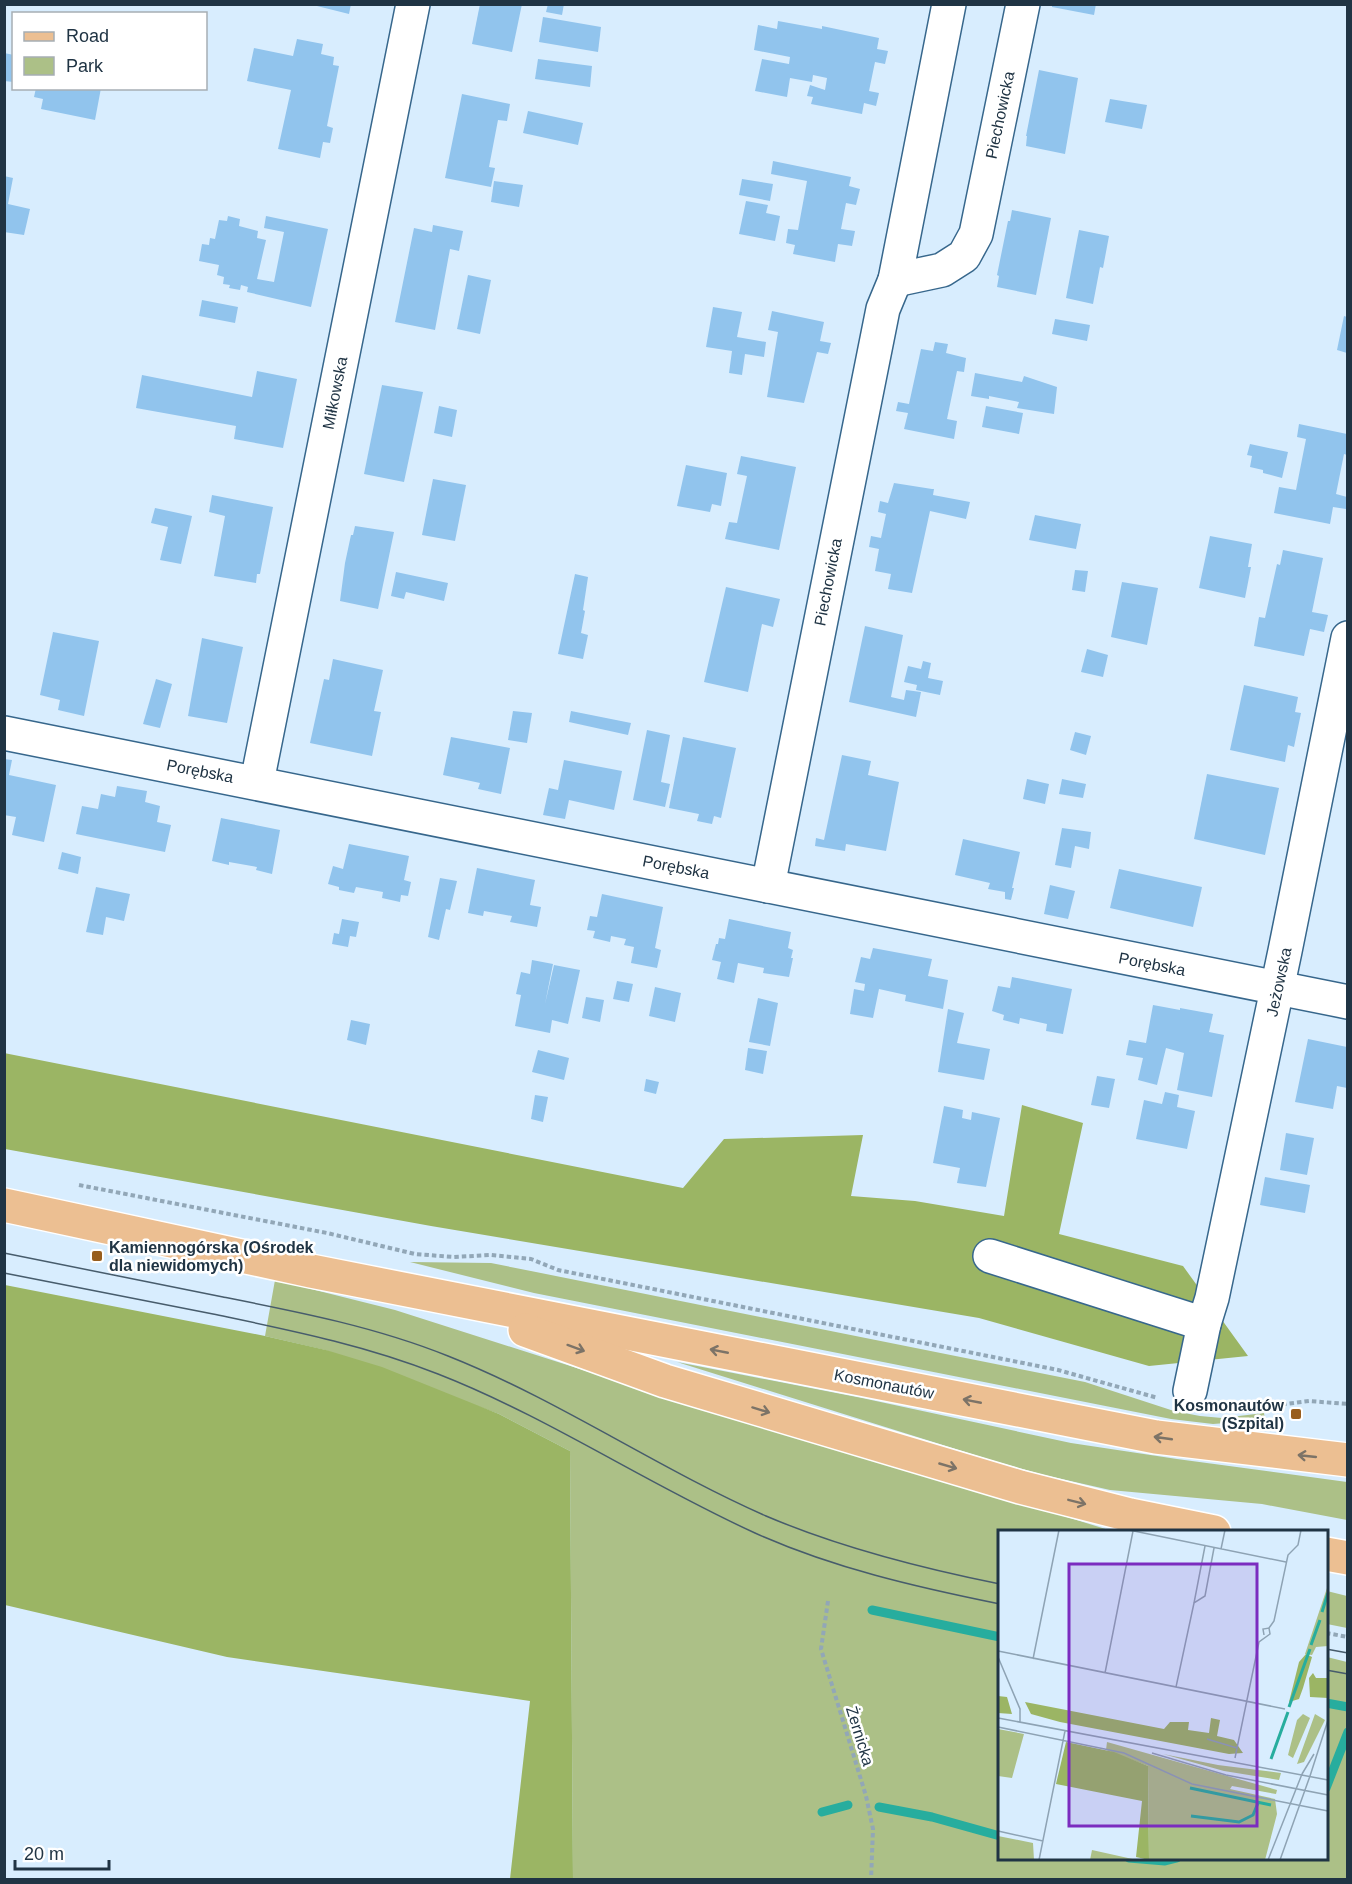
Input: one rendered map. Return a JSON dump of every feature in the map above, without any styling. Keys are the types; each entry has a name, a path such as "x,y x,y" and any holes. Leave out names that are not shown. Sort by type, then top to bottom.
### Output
{"main road":[{"name":"Kosmonautów","path":"4,1205 311,1271 1156,1437 1347,1460"},
{"name":"Kosmonautów","path":"422,1293 665,1381 1020,1487 1130,1515 1204,1530"},
{"path":"1328,1554 1347,1558"}],"street":[{"name":"Miłkowska","path":"257,782 413,4"},
{"name":"Piechowicka","path":"768,886 883,309 895,280 949,4"},
{"name":"Piechowicka","path":"895,280 942,270 964,256 976,234 1023,4"},
{"name":"Jeżowska","path":"1177,1396 1212,1298 1347,638"},
{"name":"Porębska","path":"4,732 1347,1002"},
{"path":"990,1256 1204,1324"}],"path":[{"path":"72,1184 327,1233 415,1254 454,1257 491,1255 531,1259 558,1270 1177,1396"},
{"path":"1222,1412 1310,1401 1347,1404"},
{"name":"Żernicka","path":"828,1601 821,1648 866,1796 873,1829 872,1880"},
{"path":"1328,1633 1347,1637"}],"green space":[{"path":"4,1053 683,1188 724,1139 863,1135 851,1196 915,1201 1004,1216 1022,1105 1083,1123 1059,1234 1183,1266 1248,1356 1149,1366 979,1318 431,1226 5,1149"},
{"path":"410,1262 491,1263 1085,1382 1174,1411 1222,1418 1264,1413 1265,1420 1213,1424 1171,1419 534,1293"},
{"path":"275,1280 395,1310 708,1410 1109,1530 998,1530 998,1860 1328,1860 1328,1657 1347,1662 1347,1879 573,1879 570,1451 499,1414 325,1350 265,1336"},
{"path":"5,1285 326,1350 382,1367 499,1414 570,1451 573,1879 510,1879 530,1701 227,1657 5,1605"},
{"path":"677,1362 862,1398 1071,1443 1347,1482 1347,1520 1262,1504 1110,1490 1044,1475"},
{"path":"1328,1591 1347,1596 1347,1628 1328,1624"}],"building":[{"path":"309,4 351,4 349,14"},
{"path":"480,4 522,4 512,52 472,44"},
{"path":"548,4 564,4 562,15 546,12"},
{"path":"1052,4 1096,4 1094,15 1052,7"},
{"path":"543,17 601,27 598,52 539,42"},
{"path":"778,21 822,29 822,26 879,38 877,49 888,51 885,64 875,62 869,91 879,93 876,106 864,103 862,114 811,104 813,97 807,96 810,85 825,90 827,78 813,75 812,82 790,78 787,97 755,91 762,59 789,64 790,57 754,50 758,25 777,29"},
{"path":"297,39 323,44 321,54 334,57 333,65 339,66 327,126 333,128 330,143 323,142 320,158 278,149 291,90 247,81 254,48 293,56"},
{"path":"4,53 12,55 12,82 4,81"},
{"path":"538,59 592,66 590,87 535,79"},
{"path":"1039,70 1078,78 1065,154 1026,146"},
{"path":"36,90 101,90 95,120 41,109 43,99 34,97"},
{"path":"462,94 510,104 507,121 498,120 489,167 495,168 491,187 445,178"},
{"path":"1110,99 1147,105 1142,129 1105,122"},
{"path":"528,111 583,123 578,145 523,133"},
{"path":"773,161 851,177 849,186 860,189 856,205 846,203 841,229 855,231 852,246 838,244 835,262 793,254 795,245 786,243 788,229 798,230 807,181 771,174"},
{"path":"4,176 13,178 8,204 30,209 24,235 4,232"},
{"path":"742,179 773,184 770,201 739,195"},
{"path":"494,181 523,185 519,207 491,202"},
{"path":"746,201 768,205 766,213 780,216 775,241 739,234"},
{"path":"1012,210 1051,218 1036,295 997,287 999,276 997,275"},
{"path":"228,216 240,219 239,226 258,231 257,238 266,240 257,279 274,282 284,232 264,228 266,216 328,229 311,307 247,292 248,287 241,285 240,290 229,288 230,285 223,284 224,277 217,275 219,265 199,261 202,244 209,245 210,238 215,239 219,220 227,221"},
{"path":"433,225 463,231 459,251 450,249 435,330 395,322 414,228 432,232"},
{"path":"1079,230 1109,236 1093,304 1066,298"},
{"path":"468,275 491,280 480,334 457,329"},
{"path":"202,300 238,307 235,323 199,316"},
{"path":"713,307 742,312 737,337 766,342 764,357 745,354 742,375 729,373 732,351 706,347"},
{"path":"772,311 824,322 820,341 831,343 828,354 817,352 804,403 767,397 778,332 768,330"},
{"path":"1344,316 1347,317 1347,353 1337,350"},
{"path":"1055,319 1090,325 1087,341 1052,334"},
{"path":"935,342 948,344 946,353 966,358 964,372 957,371 947,419 957,421 954,439 904,429 908,413 896,411 898,402 909,404 921,349 933,351"},
{"path":"257,371 297,379 283,448 234,439 236,426 136,408 142,375 252,397"},
{"path":"975,373 1022,382 1024,376 1057,387 1054,414 1017,408 1019,402 989,396 989,399 971,396"},
{"path":"382,385 423,392 404,482 364,474"},
{"path":"439,406 457,410 452,437 434,433"},
{"path":"986,406 1023,413 1019,434 982,427"},
{"path":"1299,424 1347,434 1347,455 1344,454 1336,494 1347,497 1346,509 1333,507 1330,524 1274,513 1279,487 1296,490 1306,439 1297,437"},
{"path":"1250,444 1288,452 1282,478 1250,467 1252,456 1247,455"},
{"path":"741,456 796,467 779,550 725,539 729,522 737,523 747,476 737,474"},
{"path":"686,465 727,473 721,506 712,504 710,512 677,506"},
{"path":"433,479 466,485 455,541 422,535"},
{"path":"894,483 934,489 933,495 970,502 966,519 930,511 912,593 888,589 891,574 875,571 879,549 869,547 871,536 881,538 886,514 878,512 880,501 888,503"},
{"path":"212,495 273,507 260,574 257,574 256,583 214,576 225,516 209,512"},
{"path":"155,508 192,516 181,564 160,560 168,527 151,523"},
{"path":"1035,515 1081,524 1076,549 1029,540"},
{"path":"355,526 394,532 378,609 340,601 345,563"},
{"path":"1210,536 1252,544 1248,567 1251,567 1245,598 1199,588"},
{"path":"1283,550 1323,558 1312,612 1328,615 1324,632 1310,629 1304,656 1254,646 1259,617 1265,618 1277,564 1280,565"},
{"path":"1075,570 1088,571 1085,592 1072,590"},
{"path":"396,572 448,583 444,601 406,592 404,599 391,596"},
{"path":"575,574 588,577 581,633 588,635 583,659 558,654"},
{"path":"1122,582 1158,588 1147,645 1111,637"},
{"path":"726,587 780,599 773,627 762,624 748,692 704,682"},
{"path":"865,626 903,635 891,697 904,700 906,690 921,692 916,717 849,702"},
{"path":"53,632 99,641 84,716 58,710 60,700 40,695"},
{"path":"202,638 243,647 227,723 188,716"},
{"path":"1087,649 1108,655 1103,677 1081,672"},
{"path":"333,659 383,670 374,711 381,712 372,756 310,743 324,679 329,680"},
{"path":"923,661 931,663 928,678 943,681 940,695 916,690 917,685 904,682 908,666 921,669"},
{"path":"156,679 172,684 160,728 143,724"},
{"path":"1244,685 1298,697 1295,712 1301,713 1294,747 1288,745 1285,762 1230,750"},
{"path":"513,711 532,713 527,743 508,740"},
{"path":"571,711 631,723 628,735 569,722"},
{"path":"647,730 670,735 661,782 670,784 665,807 633,800"},
{"path":"1075,732 1091,736 1086,755 1070,750"},
{"path":"451,737 510,748 501,794 478,789 480,783 443,775"},
{"path":"683,737 736,748 721,818 714,816 712,824 697,821 699,814 669,808"},
{"path":"842,755 871,761 868,775 899,782 886,851 846,844 845,851 815,846 816,838 824,840"},
{"path":"4,759 12,760 9,775 56,785 44,842 12,835 16,817 4,815"},
{"path":"564,760 622,771 614,810 569,800 565,819 543,815 549,788 558,790"},
{"path":"1207,774 1279,788 1265,855 1194,839"},
{"path":"1027,779 1049,784 1045,804 1023,799"},
{"path":"1062,779 1086,784 1083,798 1059,794"},
{"path":"117,786 147,791 145,802 160,806 157,822 171,825 165,852 76,834 82,806 98,809 101,794 115,797"},
{"path":"221,818 280,830 272,874 256,870 257,867 212,861"},
{"path":"1062,828 1091,832 1089,849 1075,846 1071,868 1055,865"},
{"path":"963,839 1020,852 1011,900 1005,899 1005,892 988,889 990,883 955,875"},
{"path":"349,844 409,856 404,880 411,882 408,896 401,895 400,902 382,898 383,892 356,887 354,893 339,890 339,887 328,884 333,866 343,869"},
{"path":"62,852 81,857 78,874 58,869"},
{"path":"477,868 535,880 530,905 541,907 537,927 510,922 512,916 484,911 483,916 468,913"},
{"path":"1119,869 1202,887 1193,927 1110,908"},
{"path":"440,878 457,881 450,910 446,909 439,940 428,937"},
{"path":"1050,885 1075,891 1068,919 1044,914"},
{"path":"96,887 130,894 124,921 106,917 103,935 86,932"},
{"path":"602,894 663,907 655,948 661,950 657,968 631,963 634,947 624,945 626,939 611,936 610,942 593,938 595,931 587,930 590,916 597,917"},
{"path":"342,919 359,922 356,937 350,936 348,947 332,944 334,933 339,934"},
{"path":"729,919 791,932 788,948 793,950 791,958 793,958 789,977 763,973 764,968 738,963 734,983 717,979 721,962 712,960 719,938 725,939"},
{"path":"873,948 932,959 928,976 948,980 943,1009 905,1001 906,995 879,989 873,1018 850,1014 854,989 864,991 865,984 855,982 861,957 870,959"},
{"path":"532,960 553,964 545,1004 554,965 580,970 568,1024 552,1020 550,1033 515,1026 521,995 516,994 521,972 530,974"},
{"path":"1012,977 1072,989 1063,1034 1046,1031 1047,1024 1020,1018 1019,1024 1003,1020 1004,1015 992,1011 998,986 1010,988"},
{"path":"617,981 633,984 629,1002 613,999"},
{"path":"655,987 681,993 675,1022 649,1016"},
{"path":"586,997 604,1000 600,1022 582,1018"},
{"path":"758,998 778,1003 770,1046 749,1042"},
{"path":"1153,1005 1213,1014 1209,1032 1224,1035 1212,1097 1177,1090 1184,1053 1166,1048 1157,1085 1138,1080 1143,1058 1126,1055 1129,1040 1146,1043"},
{"path":"948,1009 964,1013 957,1043 990,1049 984,1080 938,1072"},
{"path":"351,1020 370,1024 366,1045 347,1040"},
{"path":"1308,1039 1347,1047 1347,1088 1337,1086 1333,1109 1295,1102"},
{"path":"748,1048 767,1051 763,1074 745,1070"},
{"path":"538,1050 569,1058 564,1080 532,1072"},
{"path":"1097,1076 1115,1079 1109,1108 1091,1105"},
{"path":"646,1079 659,1082 656,1094 644,1091"},
{"path":"1165,1092 1179,1095 1177,1107 1195,1111 1187,1149 1136,1139 1144,1100 1162,1104"},
{"path":"535,1095 548,1097 543,1122 531,1119"},
{"path":"944,1106 963,1110 962,1118 971,1120 972,1112 1000,1118 986,1187 957,1183 960,1168 933,1163"},
{"path":"1286,1133 1314,1138 1307,1175 1280,1170"},
{"path":"1265,1177 1310,1185 1305,1213 1260,1205"}],"waterway":[{"path":"872,1610 998,1637"},
{"path":"1328,1703 1348,1707"},
{"path":"1328,1783 1348,1732"},
{"path":"822,1812 848,1805"},
{"path":"879,1807 932,1817 998,1835"},
{"path":"1153,1860 1169,1860"}],"tram line":[{"path":"4,1253 309,1315 421,1346 529,1393 686,1477 766,1516 823,1538 881,1556 998,1584"},
{"path":"4,1273 298,1332 383,1355 479,1391 558,1430 675,1494 784,1545 875,1575 998,1604"},
{"path":"1328,1649 1348,1653"},
{"path":"1328,1670 1348,1674"}],"place":[{"name":"Kamiennogórska (Ośrodek dla niewidomych)","path":"97,1256"},
{"name":"Kosmonautów (Szpital)","path":"1296,1414"}]}
